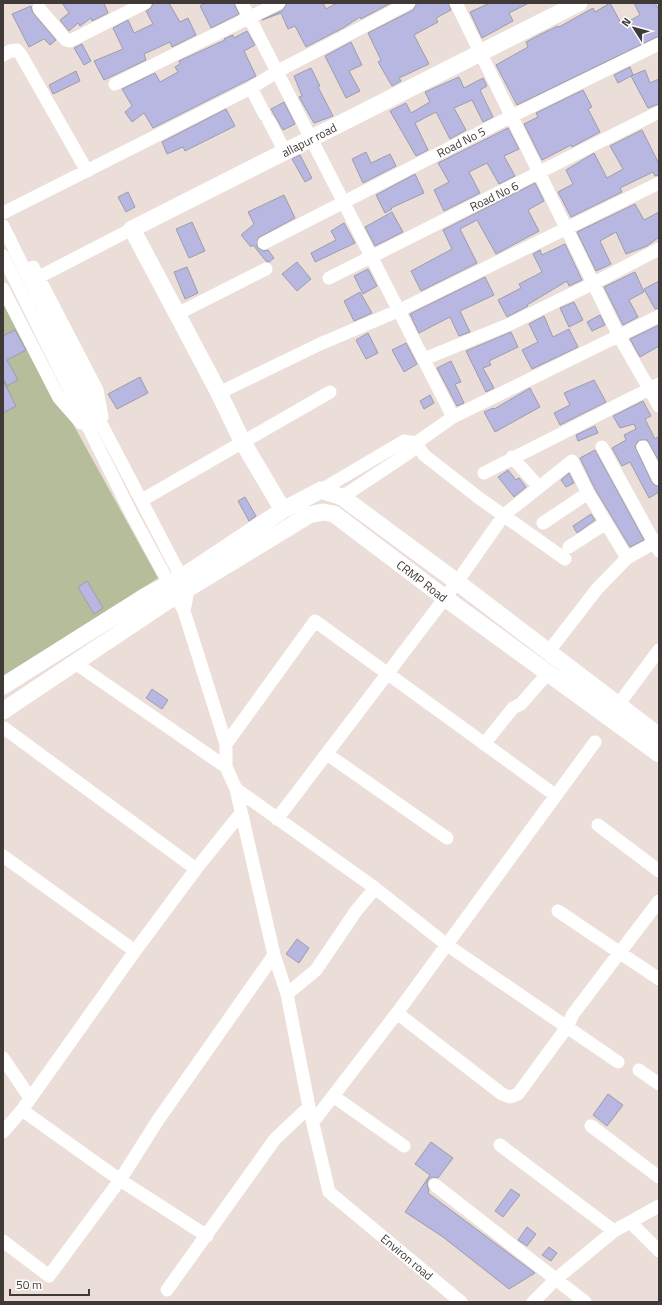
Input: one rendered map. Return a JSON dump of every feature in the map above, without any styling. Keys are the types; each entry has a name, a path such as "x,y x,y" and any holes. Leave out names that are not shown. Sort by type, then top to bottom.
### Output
{"main road":[{"name":"allapur road","path":"132,230 579,3"},
{"path":"132,230 219,393 242,441 283,510"},
{"path":"3,711 75,663 283,510 321,490"},
{"name":"CRMP Road","path":"321,490 342,497 458,582 659,736"},
{"name":"CRMP Road","path":"179,587 309,515 323,512 334,514 445,598 659,754"},
{"path":"3,686 179,587"}],"street":[{"path":"39,8 66,40 70,41 145,3"},
{"path":"242,3 278,71 343,202 400,310 453,417"},
{"path":"115,84 279,3"},
{"path":"226,767 226,744 184,611 179,587 142,500 103,427 98,390 4,210 87,171 251,88 278,71 409,3"},
{"path":"456,3 565,229 594,283 619,336 654,387 659,406"},
{"name":"Road No 5","path":"264,243 510,117 659,44"},
{"path":"3,55 10,51 17,50 21,55 87,171"},
{"path":"251,88 284,152"},
{"name":"Road No 6","path":"329,278 659,112"},
{"path":"219,393 320,344 400,310 659,183"},
{"path":"3,226 89,415 91,433"},
{"name":"allapur road","path":"39,277 132,230"},
{"path":"424,359 510,324 659,249"},
{"path":"3,256 89,415 103,427"},
{"path":"177,314 266,269"},
{"path":"4,292 59,398 91,433 130,513 179,587"},
{"path":"342,497 410,452 416,443 453,417 659,316"},
{"path":"484,473 512,457 654,387"},
{"path":"142,500 242,441 330,392"},
{"path":"321,490 404,441 416,443 424,455 504,515 567,553 606,524"},
{"path":"549,651 597,589 627,558 657,545 602,447"},
{"path":"643,447 659,479"},
{"path":"512,457 539,487"},
{"path":"277,819 458,582 504,515 572,461 588,493 627,558"},
{"path":"543,523 588,493"},
{"path":"226,744 316,621 555,795"},
{"path":"618,705 659,650"},
{"path":"75,663 226,767"},
{"path":"484,744 513,708 521,704 548,673"},
{"path":"4,728 196,869"},
{"path":"313,1122 397,1014 594,742"},
{"path":"327,754 447,838"},
{"name":"Environ road","path":"226,767 236,789 274,955 287,994 309,1107 329,1192 461,1302"},
{"path":"236,789 375,888 447,945 618,1062"},
{"path":"3,1132 22,1110 196,869 241,812"},
{"path":"598,825 659,871"},
{"path":"3,856 136,951"},
{"path":"287,994 316,970 356,911 375,888"},
{"path":"397,1014 502,1094 510,1097 518,1094 567,1027 574,1014 659,901"},
{"path":"558,911 659,980"},
{"path":"3,1241 49,1276 120,1180 158,1120 274,955"},
{"path":"3,1058 30,1098"},
{"path":"640,1070 659,1084"},
{"path":"333,1096 404,1146"},
{"path":"167,1290 275,1139 309,1107"},
{"path":"22,1110 120,1180 207,1236"},
{"path":"591,1126 659,1177"},
{"path":"500,1144 614,1231"},
{"path":"435,1185 585,1302"},
{"path":"529,1301 614,1231 659,1206"},
{"path":"630,1222 659,1250"}],"green space":[{"path":"4,299 158,578 3,677 3,300"}],"building":[{"path":"62,3 104,3 108,13 92,21 91,18 80,26 78,23 69,31 60,20 69,13"},
{"path":"153,3 169,3 180,22 188,18 196,35 172,47 170,42 144,54 146,60 104,80 94,61 123,49 113,28 128,20 134,33 153,24 146,11 151,8"},
{"path":"205,3 234,3 239,14 211,28 200,6"},
{"path":"287,3 323,3 326,9 337,3 391,3 361,19 360,17 343,28 306,47 295,26 288,29 281,13 262,20 283,10"},
{"path":"417,3 448,3 451,10 436,18 438,22 414,35 429,64 399,78 401,81 392,86 378,62 381,60 368,33 413,10"},
{"path":"490,3 529,3 509,13 513,21 482,38 470,12"},
{"path":"610,3 622,25 640,15 634,3 655,3 659,10 659,36 517,105 496,65 528,47 526,42 558,26 559,27 593,8 595,12"},
{"path":"31,6 33,13 56,40 50,45 44,39 29,47 12,14"},
{"path":"247,31 255,45 244,51 256,76 153,128 144,113 132,122 125,112 132,106 122,89 155,73 160,82 178,72 175,67 180,64 179,61 233,35 234,38"},
{"path":"351,42 362,65 349,71 360,91 346,98 325,56"},
{"path":"82,44 91,61 84,65 74,48"},
{"path":"630,67 633,75 618,83 614,75"},
{"path":"311,68 320,86 318,87 333,116 314,123 299,97 302,96 294,76"},
{"path":"645,70 650,83 659,79 659,104 648,108 631,76"},
{"path":"76,71 80,81 53,94 49,85"},
{"path":"459,77 464,88 483,78 487,86 480,90 493,117 483,122 472,100 454,108 466,130 450,139 436,112 415,123 428,150 416,156 390,111 406,103 411,113 430,102 425,92"},
{"path":"583,90 592,107 588,109 600,132 572,147 571,145 542,160 524,124 538,117 536,113"},
{"path":"284,102 295,124 283,130 271,109"},
{"path":"226,109 235,126 185,151 183,147 167,154 162,142"},
{"path":"508,128 519,149 504,156 515,176 499,184 487,163 469,172 480,193 444,211 434,190 449,182 438,163"},
{"path":"642,130 659,164 659,175 655,176 653,172 620,188 622,192 571,217 558,192 573,184 566,170 594,153 607,178 623,169 610,146"},
{"path":"366,152 371,163 390,154 396,166 363,183 352,159"},
{"path":"300,155 312,178 305,182 292,159"},
{"path":"415,174 424,193 391,208 392,209 385,213 376,195"},
{"path":"535,183 544,201 528,210 539,231 496,254 477,220 460,229 477,263 421,291 411,271 452,249 443,230"},
{"path":"128,192 135,207 126,212 118,197"},
{"path":"284,195 295,218 258,238 257,247 263,251 268,250 274,258 269,262 266,261 253,245 251,247 241,235 254,224 248,212"},
{"path":"635,204 644,220 659,212 659,237 647,246 626,254 616,232 600,241 611,264 596,271 577,232"},
{"path":"392,212 403,232 375,246 365,227"},
{"path":"192,222 205,251 189,258 176,229"},
{"path":"344,223 355,243 315,262 311,253 336,240 331,231"},
{"path":"565,244 582,280 569,286 567,281 527,305 528,306 507,317 498,300 521,288 519,284 542,272 533,254 540,250 542,255"},
{"path":"297,262 311,279 297,291 282,274"},
{"path":"187,267 198,293 185,299 174,272"},
{"path":"368,269 377,286 363,294 354,276"},
{"path":"635,272 644,292 629,300 638,317 623,325 604,287"},
{"path":"485,277 494,295 460,311 470,332 459,336 450,317 419,333 410,314"},
{"path":"659,281 659,308 655,309 644,289"},
{"path":"360,292 372,313 354,321 344,301"},
{"path":"574,302 583,320 569,327 560,308"},
{"path":"600,315 605,325 592,331 587,322"},
{"path":"544,316 553,337 569,329 578,347 532,369 522,350 538,342 529,324"},
{"path":"659,325 659,346 640,357 630,339"},
{"path":"15,330 26,350 7,360 18,380 7,386 3,378 3,336"},
{"path":"511,332 518,347 489,361 491,365 483,368 494,388 486,392 466,351"},
{"path":"368,333 378,353 366,359 356,340"},
{"path":"406,343 417,364 404,372 392,350"},
{"path":"451,361 461,382 455,384 464,403 457,406 437,368"},
{"path":"140,377 148,393 117,409 108,394"},
{"path":"3,380 16,406 3,413"},
{"path":"594,380 606,402 560,425 554,413 570,405 564,393"},
{"path":"530,388 540,407 495,432 484,412 493,408 494,409"},
{"path":"430,395 434,403 424,409 420,401"},
{"path":"643,401 651,416 645,419 655,439 659,436 659,461 647,440 639,440 635,446 652,483 659,487 659,492 649,498 630,462 622,466 612,448 626,440 624,435 636,429 634,424 620,428 613,416"},
{"path":"595,426 598,433 578,441 576,435"},
{"path":"595,450 644,540 630,547 595,489 580,458"},
{"path":"508,470 516,480 519,478 526,487 514,497 498,477"},
{"path":"569,473 574,483 566,487 561,480"},
{"path":"245,497 256,516 249,521 238,501"},
{"path":"591,514 595,520 577,533 573,526"},
{"path":"87,581 103,608 94,614 78,587"},
{"path":"152,689 168,700 162,709 146,698"},
{"path":"297,939 309,948 299,963 286,954"},
{"path":"608,1094 623,1105 607,1126 593,1115"},
{"path":"431,1142 453,1158 438,1178 432,1177 428,1180 428,1193 535,1273 509,1289 443,1237 405,1212 430,1175 415,1164"},
{"path":"511,1189 520,1195 503,1217 495,1211"},
{"path":"527,1227 536,1234 527,1246 518,1240"},
{"path":"549,1247 557,1253 551,1261 542,1255"}]}
